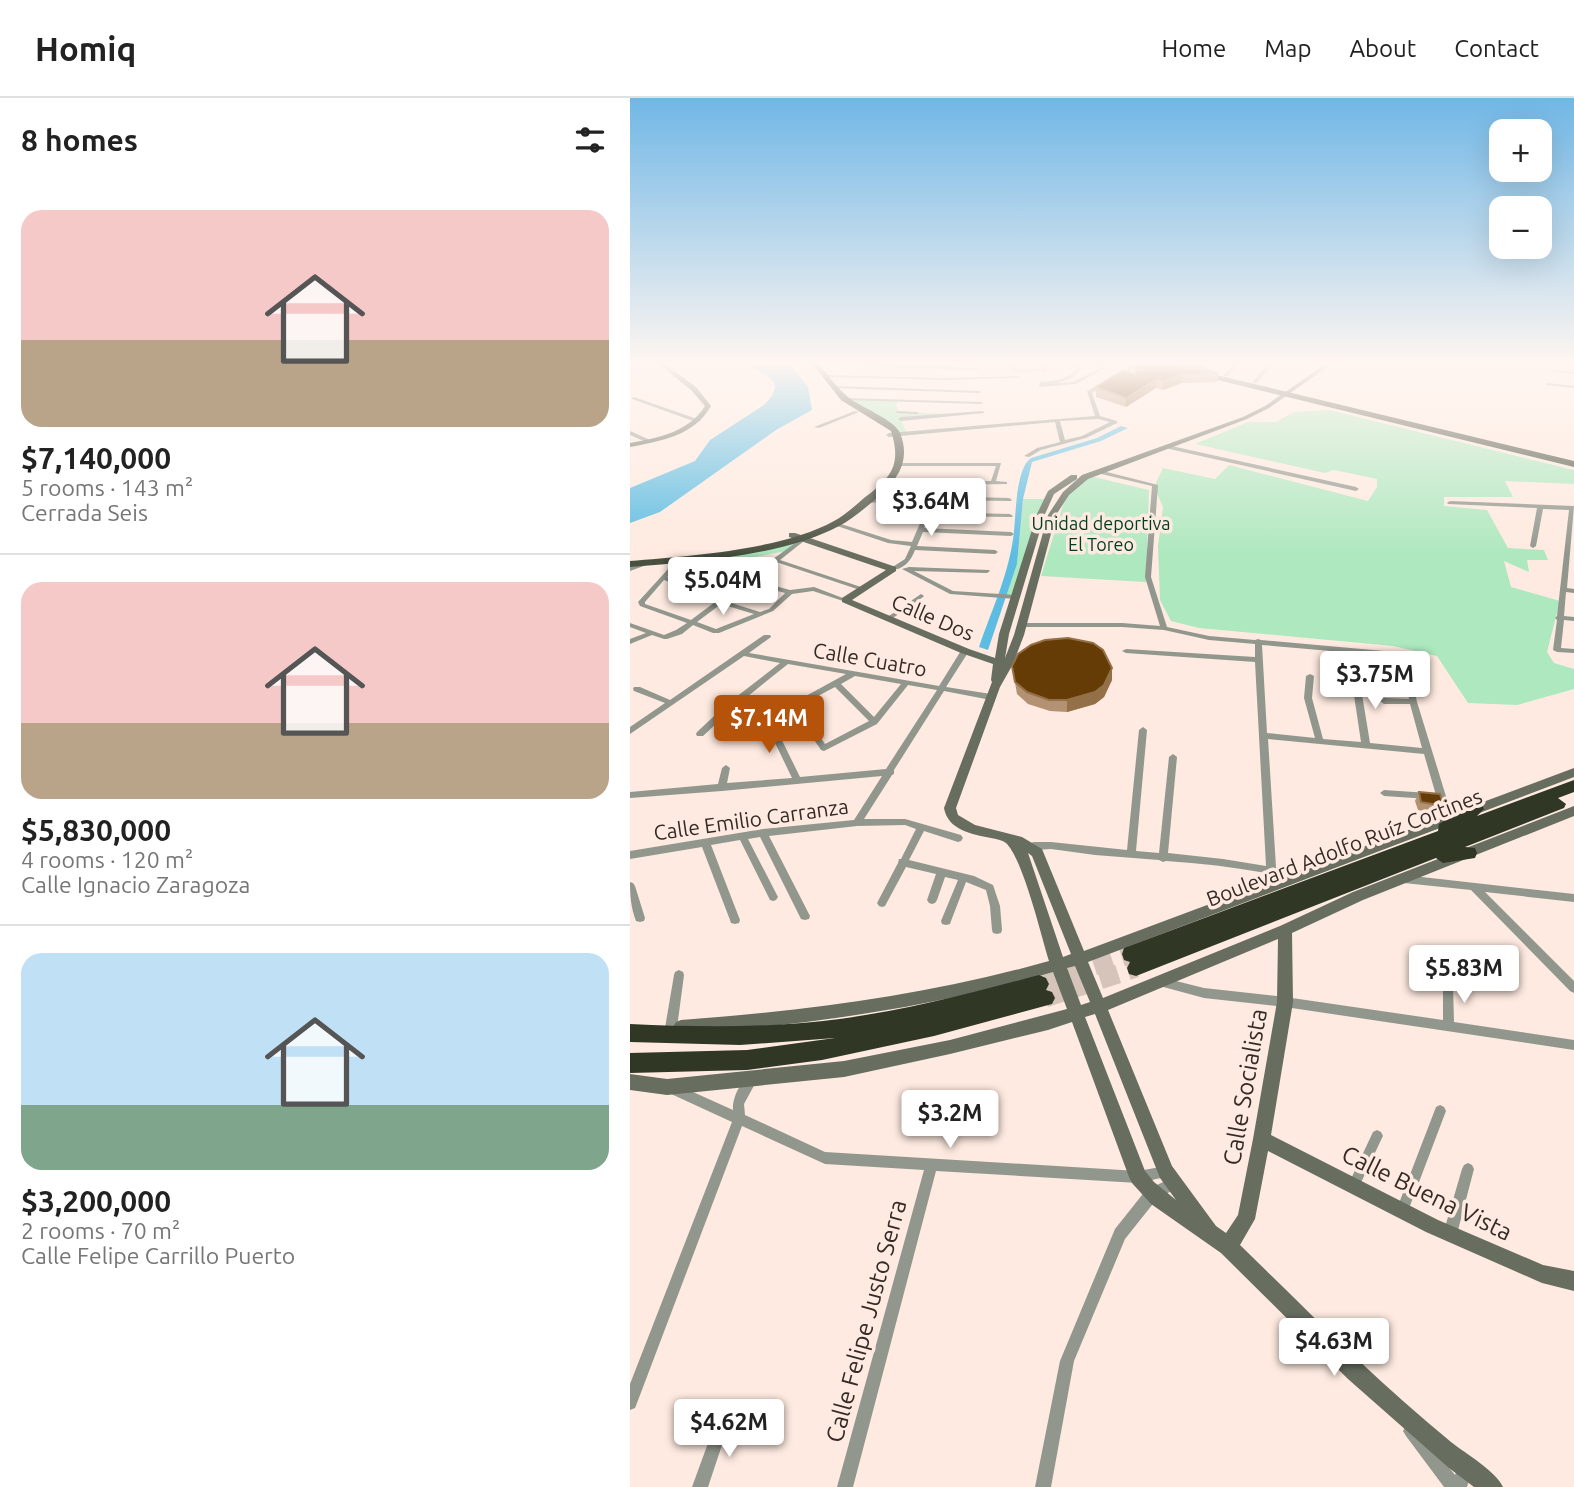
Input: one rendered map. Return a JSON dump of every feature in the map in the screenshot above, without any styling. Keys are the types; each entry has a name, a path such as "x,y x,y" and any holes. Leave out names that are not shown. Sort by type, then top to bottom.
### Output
{"highway":[{"name":"Boulevard Adolfo Ruíz Cortines","path":"1413,854 1574,786"},
{"name":"Boulevard Adolfo Ruíz Cortines","path":"1133,961 1413,854 1574,798"},
{"path":"1413,854 1476,809"},
{"path":"1413,854 1469,853"},
{"path":"630,1033 745,1036 848,1027 1042,991 948,1024 840,1046 747,1060 630,1063"}],"main road":[{"path":"630,445 693,426"},
{"path":"882,426 898,434"},
{"path":"630,562 680,559 797,537 836,524 894,477 903,458 898,434 890,426"},
{"path":"1003,664 1016,597 1041,514 1051,493 1063,483 1091,470 1212,426"},
{"path":"1208,1229 1170,1177 1037,853 1007,837 966,827 952,817 950,808 1003,664 1022,625 1052,515 1071,486 1099,472 1223,426"},
{"path":"1427,426 1574,462"},
{"path":"630,562 797,537 826,522 886,477 898,434"},
{"path":"797,537 899,568"},
{"path":"845,600 899,568"},
{"name":"Calle Dos","path":"845,600 965,652 1003,664"},
{"path":"630,1033 766,1021 861,1009 946,994 1058,965 1574,772"},
{"path":"630,1082 667,1087 844,1069 950,1047 1076,1014 1160,982 1403,878 1574,811"},
{"path":"1025,848 1058,965 1138,1178 1152,1195 1208,1229 1228,1246 1386,1400 1459,1481 1492,1487"},
{"name":"Calle Socialista","path":"1228,1246 1246,1219 1262,1139 1285,1002 1285,930"},
{"name":"Calle Buena Vista","path":"1262,1139 1450,1234 1542,1274 1574,1281"}],"street":[{"path":"900,426 898,434 984,426"},
{"path":"1059,426 1063,442"},
{"path":"1027,456 1039,449 1097,432 1108,426"},
{"path":"630,433 649,441"},
{"path":"1167,447 1308,479 1335,488 1338,484 1356,489"},
{"path":"900,465 999,464 993,483"},
{"path":"1099,472 1155,485 1148,577 1164,628"},
{"path":"899,568 908,560 940,482"},
{"path":"888,483 1005,483"},
{"path":"866,501 933,498 1009,500"},
{"path":"1450,503 1573,508 1570,563 1563,590 1557,650 1574,651"},
{"path":"1533,546 1540,506"},
{"path":"926,514 1010,516"},
{"path":"836,524 890,542 995,552"},
{"path":"920,530 1011,534"},
{"path":"630,625 664,637 679,632 775,560 797,537"},
{"path":"790,592 771,610 716,631 642,605 641,602 680,559 790,592 814,589 845,600"},
{"path":"775,560 862,589"},
{"path":"630,569 649,562"},
{"path":"899,568 952,593 1016,597"},
{"path":"899,568 987,571"},
{"path":"664,578 760,614"},
{"path":"1563,590 1574,591"},
{"path":"888,618 921,596"},
{"path":"1559,618 1574,620"},
{"path":"1022,625 1122,625 1164,628 1209,638 1404,655 1413,702 1448,819"},
{"path":"630,642 652,633"},
{"path":"630,731 767,637"},
{"path":"1258,641 1272,887"},
{"path":"1126,651 1259,660"},
{"path":"857,823 965,652"},
{"name":"Calle Cuatro","path":"743,654 943,689 993,692"},
{"path":"700,734 730,706 786,662"},
{"path":"740,734 853,674"},
{"path":"1310,676 1308,698 1320,741"},
{"path":"1356,682 1366,745"},
{"path":"836,683 874,722"},
{"path":"794,704 824,748 874,722 906,683"},
{"path":"637,689 671,704"},
{"path":"1384,701 1413,702"},
{"path":"767,718 798,781"},
{"path":"1131,854 1143,730"},
{"path":"1265,736 1428,751"},
{"path":"1163,858 1173,757"},
{"path":"722,788 726,768"},
{"path":"630,795 891,772"},
{"path":"1384,793 1441,797"},
{"name":"Calle Emilio Carranza","path":"630,855 763,833 857,823 905,822 958,838"},
{"path":"882,903 922,827"},
{"path":"763,833 805,916"},
{"path":"743,836 773,897"},
{"path":"705,842 736,920"},
{"path":"1025,848 1131,854 1270,869 1298,876"},
{"path":"902,862 981,882 992,890 997,930"},
{"path":"932,900 943,872"},
{"path":"946,920 963,878"},
{"path":"1403,878 1574,898"},
{"path":"630,886 639,918"},
{"path":"1474,887 1574,988"},
{"path":"671,1028 679,975"},
{"path":"1160,982 1204,993 1285,1002 1574,1045"},
{"path":"1448,985 1449,1026"},
{"path":"630,1404 738,1118 738,1103 751,1080"},
{"path":"667,1087 825,1158 1138,1178 1170,1177"},
{"path":"1402,1211 1440,1111"},
{"path":"1354,1185 1377,1136"},
{"name":"Calle Felipe Justo Serra","path":"845,1487 931,1166"},
{"path":"1450,1234 1468,1169"},
{"path":"1043,1487 1067,1361 1119,1234 1170,1177"},
{"path":"699,1487 724,1418"}],"green space":[{"path":"884,426 903,426 907,434 897,435"},
{"path":"1239,426 1394,426 1574,470 1574,484 1505,481 1513,497 1444,497 1444,506 1487,510 1508,548 1544,550 1548,560 1527,560 1529,572 1504,561 1511,587 1560,601 1547,652 1554,663 1574,669 1574,689 1517,705 1468,703 1437,656 1393,646 1199,628 1171,621 1160,600 1158,546 1163,507 1154,487 1163,468 1215,479 1229,465 1368,501 1377,487 1377,479 1334,470 1325,473 1195,444"},
{"name":"Unidad deportiva El Toreo","path":"1090,476 1149,490 1146,582 1041,576 1063,505 1073,487"},
{"path":"1023,499 1046,499 1016,597 1006,596 1017,564"},
{"path":"802,540 787,551 700,567 681,558"}],"water":[{"path":"732,426 784,426 660,512 630,523 630,488 695,461 710,440"},
{"path":"1121,426 1128,428 1101,441 1032,462 1023,499 1017,564 988,650 979,647 1009,561 1018,492 1026,463 1031,458 1097,438"}],"building":[{"path":"1068,638 1093,643 1103,650 1112,668 1104,685 1095,692 1067,700 1049,700 1027,692 1015,682 1012,666 1018,654 1045,640"},
{"path":"1419,792 1440,794 1444,806 1421,802"}],"tunnel":[{"path":"1039,984 1131,954"},
{"path":"1045,998 1136,968"}]}
